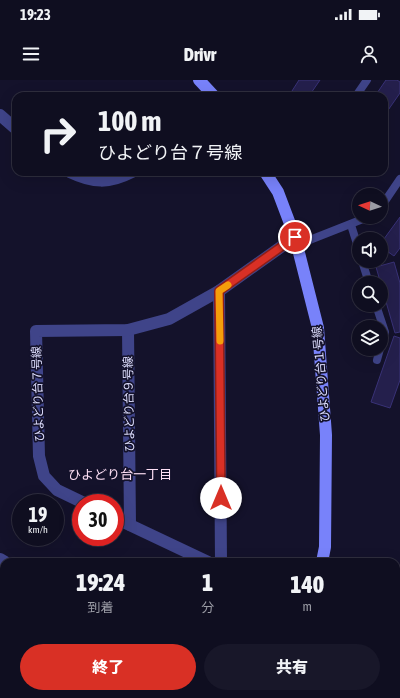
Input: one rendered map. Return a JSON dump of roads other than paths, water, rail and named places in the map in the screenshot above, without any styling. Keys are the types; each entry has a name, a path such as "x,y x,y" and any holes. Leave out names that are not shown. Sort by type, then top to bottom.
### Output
{"street":[{"path":"199,80 210,92"},
{"path":"0,116 12,126"},
{"path":"79,176 88,180 118,179 124,176"},
{"name":"ひよどり台１号線","path":"268,176 278,192 296,241 318,328 326,435 325,547 323,558"},
{"name":"ひよどり台７号線","path":"72,497 57,490 44,476 39,456 36,331 128,330 169,319 219,291 296,241"},
{"path":"219,291 221,558"},
{"name":"ひよどり台９号線","path":"128,330 130,525"},
{"path":"124,522 200,558"}],"lane":[{"path":"359,92 367,80"},
{"path":"388,197 400,179"},
{"path":"296,241 351,224 353,232"},
{"path":"377,360 378,356"}],"district":[{"name":"ひよどり台一丁目","path":"120,474"}]}
